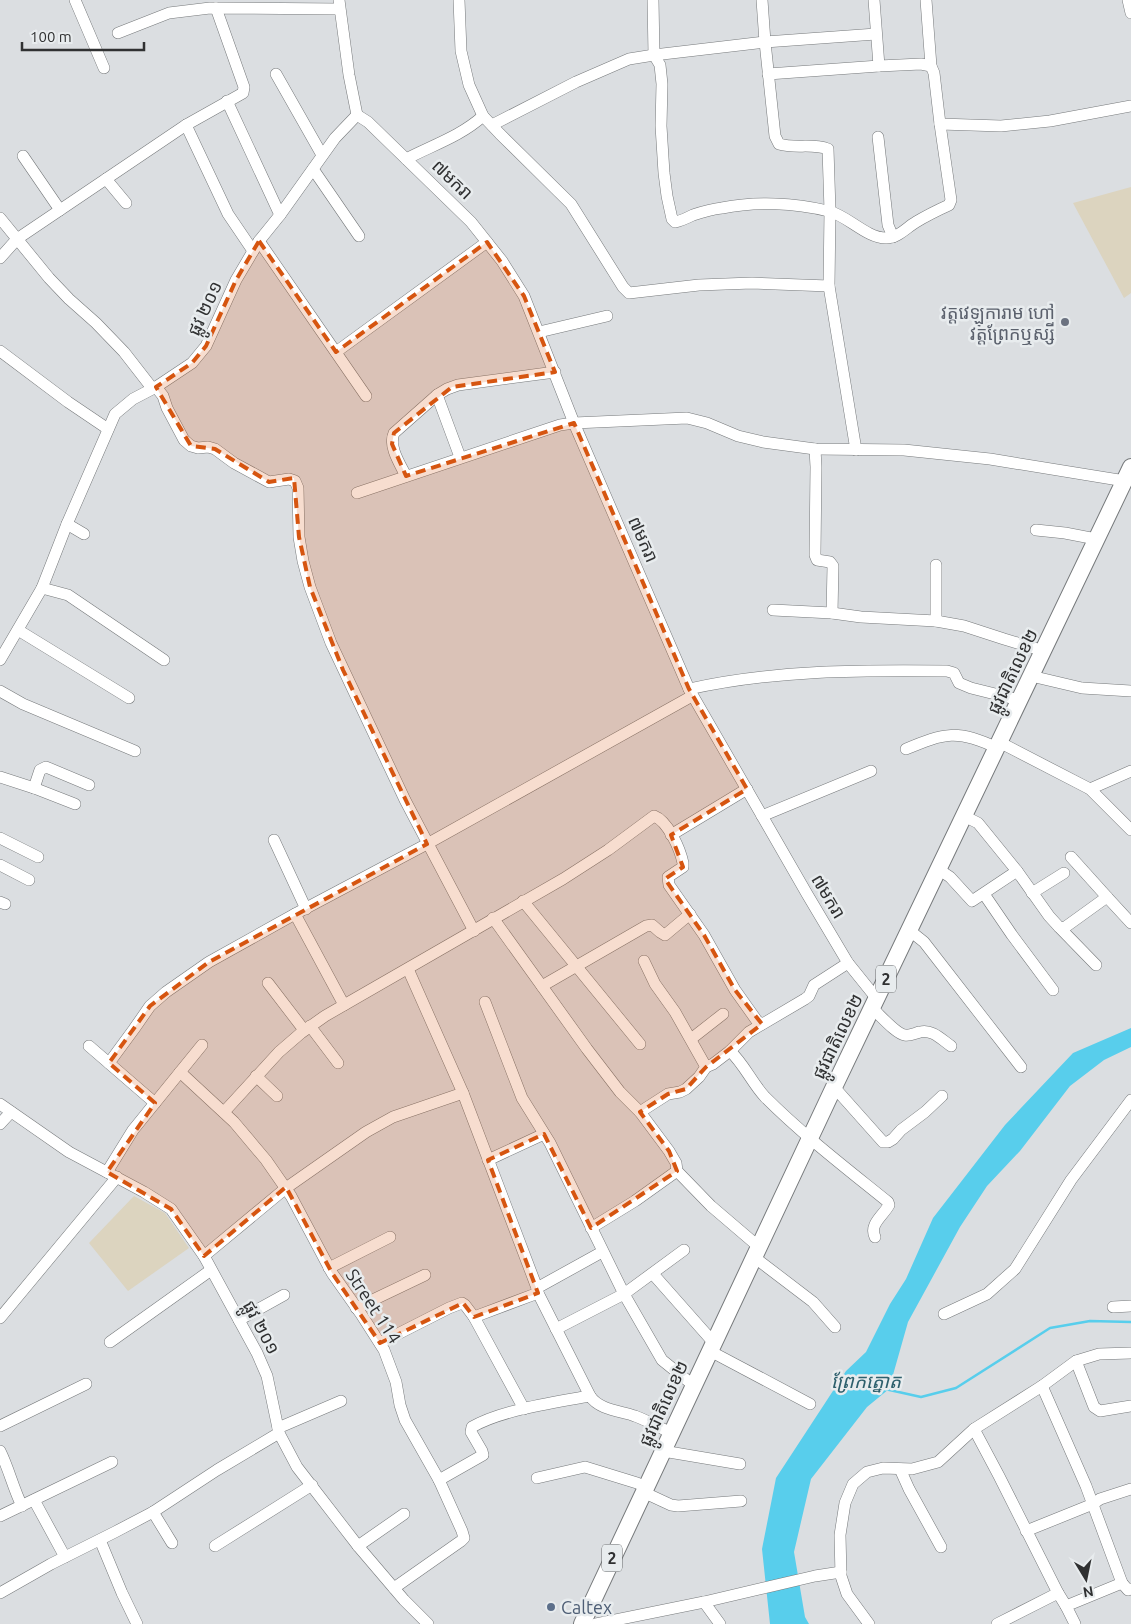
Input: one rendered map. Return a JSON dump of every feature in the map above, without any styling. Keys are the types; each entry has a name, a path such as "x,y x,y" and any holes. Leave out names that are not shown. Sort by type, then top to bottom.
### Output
{"highway":[{"name":"ផ្លូវជាតិលេខ២","path":"582,1624 834,1087 1128,474"}],"street":[{"path":"75,0 104,68"},
{"path":"459,0 461,51 469,85 483,116 571,204 623,288 629,293 699,284 752,283 829,286"},
{"path":"653,0 654,55 660,65 662,84 661,126 664,172 672,220 675,222 680,221 724,207 759,203 808,207 830,211 876,236 885,238 894,237 904,232 914,223 949,204 951,200 934,73 931,66 926,0"},
{"path":"762,0 775,136 779,144 785,146 818,146 828,149 830,211 829,286 856,450"},
{"path":"874,0 879,66"},
{"path":"1128,0 1131,13"},
{"path":"118,33 169,13 212,5 339,4 357,115"},
{"path":"0,258 17,239 186,125 243,94 245,91 212,5"},
{"path":"492,126 576,82 629,59 765,42 876,34"},
{"path":"768,74 879,66 921,64 931,66"},
{"path":"276,74 322,156"},
{"path":"227,101 280,214"},
{"path":"940,124 1001,126 1040,122 1131,106"},
{"name":"ផ្លូវ ២០១","path":"0,660 42,588 67,524 115,414 133,399 154,388 192,363 206,346 236,280 256,246 334,138 357,115"},
{"name":"៧មករា","path":"357,115 364,118 471,222 502,261 524,296 574,423 690,693 848,963 891,1026 907,1036 927,1030 950,1046"},
{"path":"406,159 459,134 483,116"},
{"path":"186,125 228,214 256,246 336,352 366,396"},
{"path":"878,137 888,225 894,237"},
{"path":"22,156 60,210"},
{"path":"313,169 358,236"},
{"path":"106,179 126,203"},
{"path":"0,218 49,278 96,323 163,396 167,408 184,440 191,446 215,449 234,463 269,482 289,479 295,481 298,488 298,537 310,587 335,652 371,731 427,844 474,931"},
{"path":"336,352 487,242"},
{"path":"539,332 607,316"},
{"path":"0,351 68,402 108,429"},
{"path":"406,476 392,444 392,438 394,433 437,395 458,385 555,372"},
{"path":"437,395 460,457"},
{"path":"357,493 560,425 687,418 707,423 738,436 763,442 815,449 904,450 1128,474"},
{"path":"815,449 815,555 817,560 830,562 833,566 832,613"},
{"path":"67,524 84,534"},
{"path":"1036,530 1096,540"},
{"path":"936,565 936,621"},
{"path":"42,588 68,595 164,660"},
{"path":"774,610 936,621 964,626 1044,651"},
{"path":"18,630 129,698"},
{"path":"109,1063 150,1006 166,992 210,962 427,844 690,693 749,678 851,671 947,671 954,673 959,683 971,688 1019,700"},
{"path":"1031,676 1082,688 1131,690"},
{"path":"0,691 24,704 134,751"},
{"path":"906,749 940,736 957,735 998,745 1090,789 1131,830"},
{"path":"34,788 40,770 46,767 89,784"},
{"path":"762,816 871,771"},
{"path":"1090,789 1131,772"},
{"path":"0,777 75,804"},
{"path":"672,835 746,789"},
{"path":"224,1112 279,1052 307,1028 474,931 523,900 563,879 592,861 654,816 662,821 672,835 682,859 683,866 668,877 668,882 704,935 734,990 757,1021 762,1024"},
{"path":"964,816 978,823 1059,927 1096,965"},
{"path":"0,838 38,857"},
{"path":"274,840 300,912 344,1005"},
{"path":"1071,857 1131,923"},
{"path":"0,865 29,880"},
{"path":"938,869 950,877 972,901 1017,871"},
{"path":"1032,893 1064,872"},
{"path":"984,894 1053,990"},
{"path":"1059,927 1064,928 1107,897"},
{"path":"523,900 640,1044"},
{"path":"542,986 650,924 664,935 690,914"},
{"path":"493,918 567,1024 620,1092 640,1112 669,1151 676,1163 677,1171 757,1252 813,1302 835,1327"},
{"path":"909,930 924,942 1021,1067"},
{"path":"644,961 655,984 675,1012 706,1067"},
{"path":"640,1112 668,1094 686,1089 700,1077 706,1067 730,1051 749,1032 804,1000 809,996 814,985 848,963"},
{"path":"408,969 463,1093 537,1290 592,1400 600,1405 634,1416 671,1433"},
{"path":"268,983 338,1063"},
{"path":"485,1002 522,1098 544,1134 624,1294 662,1360 693,1385"},
{"path":"691,1039 723,1014"},
{"path":"1,1314 112,1174 133,1130 202,1045"},
{"path":"89,1046 155,1103"},
{"path":"730,1051 764,1095 810,1138 888,1202 889,1205 875,1224 873,1232 875,1237"},
{"name":"Street 114","path":"180,1072 224,1112 252,1142 286,1188 311,1231 329,1268 380,1343 396,1382 405,1420 439,1480 462,1531 464,1538 461,1541 394,1588"},
{"path":"256,1076 277,1096"},
{"path":"834,1087 883,1142 894,1139 901,1130 942,1096"},
{"path":"204,1256 286,1188 366,1132 393,1117 463,1093"},
{"path":"944,1314 987,1294 1015,1269 1071,1180 1131,1100"},
{"name":"ផ្លូវ ២០១","path":"0,1104 69,1152 112,1174 170,1209 204,1256 257,1353 267,1376 278,1430 297,1467 358,1546 428,1624"},
{"path":"0,1124 11,1112"},
{"path":"488,1160 544,1134"},
{"path":"591,1228 677,1171"},
{"path":"329,1268 390,1237"},
{"path":"556,1329 624,1294 684,1250"},
{"path":"474,1317 537,1290 602,1252"},
{"path":"110,1342 211,1270"},
{"path":"653,1274 712,1347 810,1404"},
{"path":"356,1308 425,1275"},
{"path":"239,1320 284,1294"},
{"path":"380,1343 462,1303 474,1317 524,1409"},
{"path":"1114,1308 1131,1306"},
{"path":"869,1624 847,1594 841,1572 840,1535 845,1503 853,1484 867,1472 883,1468 912,1470 938,1462 974,1429 1042,1386 1076,1361 1099,1354 1131,1353"},
{"path":"1076,1361 1094,1407 1100,1411 1131,1406"},
{"path":"0,1426 86,1384"},
{"path":"1042,1386 1127,1586 1066,1606"},
{"path":"439,1480 483,1455 484,1453 471,1432 472,1428 479,1423 524,1409 590,1396"},
{"path":"0,1593 65,1557 154,1512 278,1430 341,1401"},
{"path":"974,1429 1075,1624"},
{"path":"0,1451 22,1506"},
{"path":"663,1451 740,1464"},
{"path":"0,1516 112,1462"},
{"path":"538,1478 585,1468 637,1482 670,1504 678,1506 741,1501"},
{"path":"900,1469 941,1547"},
{"path":"215,1546 312,1485"},
{"path":"1026,1530 1093,1504 1100,1499 1131,1489"},
{"path":"34,1500 65,1557"},
{"path":"154,1512 172,1543"},
{"path":"358,1546 404,1514"},
{"path":"100,1540 137,1624"},
{"path":"596,1624 841,1572"},
{"path":"997,1624 1058,1592"},
{"path":"704,1602 720,1624"}],"highlighted area":[{"path":"259,241 336,352 487,242 524,296 555,372 452,387 394,433 392,444 406,476 574,423 689,689 747,789 671,835 683,867 665,879 704,935 735,990 762,1024 706,1067 686,1089 668,1094 640,1112 669,1151 677,1171 591,1228 544,1134 488,1160 538,1293 474,1317 463,1303 380,1343 332,1273 286,1187 204,1256 171,1209 107,1172 155,1103 109,1063 150,1006 209,962 427,844 343,670 310,587 299,537 294,478 269,482 215,449 191,446 156,387 192,363 206,346 236,280"}],"shaded area":[{"path":"1131,187 1131,293 1124,298 1073,203"},
{"path":"134,1196 165,1213 189,1248 128,1291 89,1243"}],"water":[{"name":"ព្រែកត្នោត","path":"1131,1028 1131,1047 1104,1060 1070,1086 1020,1151 987,1186 960,1227 908,1322 889,1389 867,1407 811,1479 794,1552 805,1617 809,1624 770,1624 762,1549 776,1478 846,1371 866,1352 890,1304 906,1279 933,1218 1005,1125 1073,1053"}],"waterway":[{"path":"885,1389 921,1397 956,1388 1050,1328 1090,1321 1131,1322"}],"place":[{"name":"វត្តវេឡុការាម ហៅ វត្តព្រែកឬស្សី","path":"1065,322"},
{"name":"Caltex","path":"551,1607"}]}
